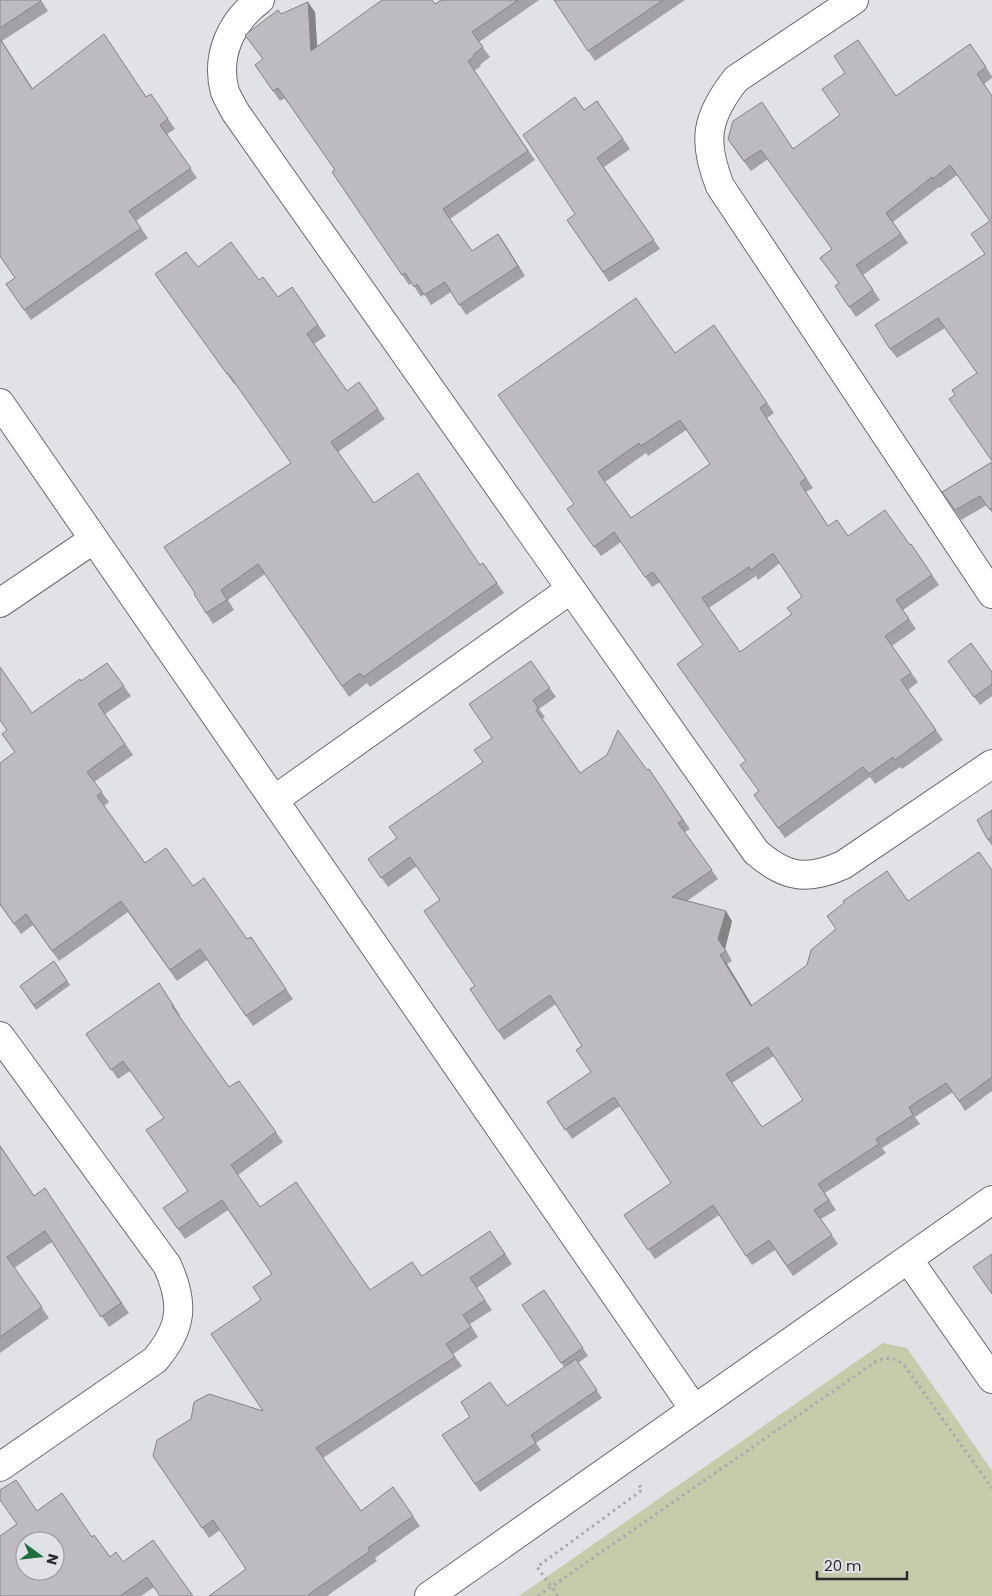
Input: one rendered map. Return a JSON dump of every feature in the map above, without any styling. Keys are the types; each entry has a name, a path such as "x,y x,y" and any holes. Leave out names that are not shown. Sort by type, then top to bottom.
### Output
{"street":[{"path":"260,0 248,8 233,26 225,47 222,70 226,92 236,112 756,852 771,865 788,873 807,875 826,873 843,866 992,764"},
{"path":"854,0 736,79 722,97 712,118 709,142 712,165 720,186 992,594"},
{"path":"0,403 694,1409"},
{"path":"0,603 94,539"},
{"path":"274,800 571,590"},
{"path":"0,1036 167,1265 176,1284 179,1305 176,1326 168,1344 155,1360 0,1467"},
{"path":"429,1596 992,1200"},
{"path":"908,1258 992,1379"}],"path":[{"path":"538,1596 878,1360 886,1358 898,1360 904,1365 992,1488"},
{"path":"558,1596 537,1567 642,1490 621,1460"}],"green space":[{"path":"883,1343 907,1348 992,1471 992,1596 519,1596"}],"building":[{"path":"0,0 40,0 41,1 0,28"},
{"path":"382,0 432,0 435,4 441,0 518,0 472,32 483,47 468,61 528,151 443,209 472,251 498,234 518,266 459,305 445,282 424,295 417,284 414,287 405,273 402,275 332,172 335,170 278,88 273,91 255,65 263,59 245,35 278,10 281,14 308,2 311,51"},
{"path":"554,0 663,0 588,51"},
{"path":"104,34 146,97 151,94 168,119 160,125 191,168 129,211 141,228 24,310 6,284 15,278 0,256 0,39 32,89"},
{"path":"858,40 896,96 970,44 986,67 977,74 992,96 992,461 949,399 955,395 952,390 977,373 938,318 890,349 875,325 985,254 971,234 990,221 950,165 886,213 901,234 856,265 873,290 849,307 835,286 839,283 820,258 832,249 761,150 744,161 728,139 733,121 762,102 793,149 840,115 822,89 845,73 834,56"},
{"path":"575,97 584,110 597,101 623,139 597,158 654,240 603,272 567,220 575,214 523,135"},
{"path":"231,242 259,280 263,277 278,297 292,287 318,325 307,334 347,391 359,382 378,409 331,442 374,503 418,473 480,565 483,563 497,583 363,677 360,673 342,686 258,564 221,590 227,600 206,613 164,547 291,463 155,274 186,252 198,267"},
{"path":"636,298 675,353 714,325 767,403 760,408 806,478 800,483 828,526 837,520 848,536 885,510 932,575 896,600 909,619 885,636 911,673 901,680 936,730 895,760 893,757 869,774 863,767 778,828 754,795 759,791 740,765 746,761 677,664 703,645 653,572 645,577 614,532 594,547 567,509 574,504 498,395","holes":["680,420 710,464 631,518 598,472 639,443 641,446","773,553 802,597 787,608 792,614 740,652 702,598 749,567 751,570"]},
{"path":"992,462 992,509 989,509 980,496 955,510 942,492"},
{"path":"971,643 992,672 992,684 974,697 948,661"},
{"path":"531,661 550,688 533,700 538,708 536,710 580,773 607,755 618,730 647,770 649,769 683,820 678,823 712,870 672,897 726,911 718,939 726,951 720,955 751,1006 807,965 811,950 836,929 827,916 844,903 843,901 887,871 908,901 979,852 992,870 992,1077 959,1101 946,1083 909,1107 913,1115 876,1139 879,1144 818,1184 829,1200 814,1210 832,1235 787,1266 769,1240 746,1256 713,1205 648,1250 624,1215 671,1183 614,1097 565,1130 547,1102 591,1072 576,1050 582,1046 550,995 498,1031 470,989 475,986 424,911 440,900 410,857 381,878 368,859 397,838 389,827 483,762 474,750 492,738 469,704","holes":["768,1047 803,1100 762,1127 726,1074"]},
{"path":"107,663 124,686 98,704 125,744 87,772 102,792 97,796 145,863 166,848 193,886 204,878 247,939 251,937 286,989 246,1016 200,949 170,970 121,901 52,951 26,914 14,924 0,904 0,763 15,752 2,734 7,730 0,720 0,667 32,713 80,679 81,681"},
{"path":"992,810 992,837 988,840 977,820"},
{"path":"54,961 67,981 34,1005 20,986"},
{"path":"159,983 172,1006 229,1087 239,1081 276,1132 231,1165 260,1207 296,1182 370,1290 412,1262 422,1276 490,1231 505,1254 470,1278 485,1300 463,1315 471,1327 446,1344 455,1357 316,1448 361,1511 393,1487 413,1516 368,1548 370,1551 308,1596 209,1596 246,1569 213,1520 202,1528 153,1456 157,1440 191,1419 194,1402 209,1394 263,1411 211,1334 261,1300 253,1287 272,1274 222,1200 178,1229 163,1208 188,1191 146,1130 164,1118 123,1061 111,1070 86,1034"},
{"path":"0,1146 34,1196 45,1188 121,1303 101,1317 45,1231 7,1257 42,1307 0,1337"},
{"path":"992,1254 992,1294 973,1267"},
{"path":"544,1290 583,1348 561,1363 522,1305"},
{"path":"576,1359 597,1390 531,1435 536,1443 475,1484 442,1435 470,1417 461,1402 490,1382 507,1406"},
{"path":"16,1480 37,1511 62,1493 92,1537 94,1535 110,1557 116,1552 123,1562 153,1540 193,1596 160,1596 147,1577 120,1596 0,1596 0,1536 17,1524 0,1500 0,1490"}]}
